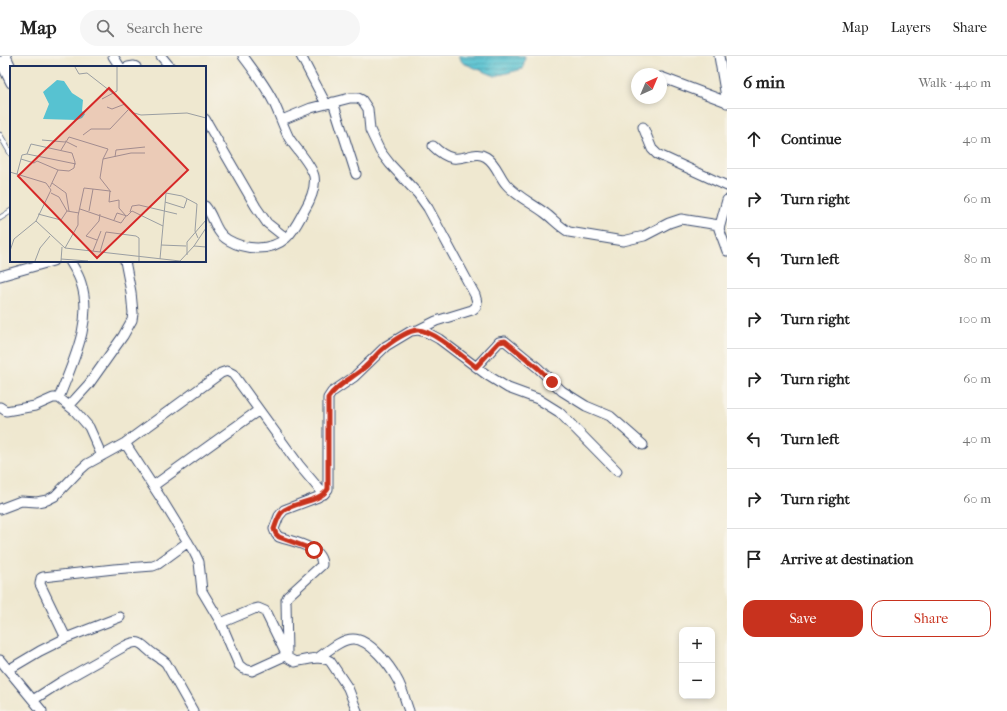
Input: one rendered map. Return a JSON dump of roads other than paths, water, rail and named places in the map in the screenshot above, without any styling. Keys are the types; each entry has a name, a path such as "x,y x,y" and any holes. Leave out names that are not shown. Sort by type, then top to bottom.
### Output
{"street":[{"path":"6,56 11,66"},
{"path":"113,56 119,66"},
{"path":"161,56 169,66"},
{"path":"206,208 218,231 227,240 250,248 263,248 278,243 286,238 294,228 308,205 314,184 314,176 311,169 288,137 282,120 266,88 243,56"},
{"path":"302,56 329,103 356,174"},
{"path":"719,56 727,103"},
{"path":"0,62 10,81"},
{"path":"667,79 727,103"},
{"path":"282,120 311,108 350,98 358,98 365,103 369,114 370,130 380,151 418,194 428,208 478,303 474,309 436,321 406,334 386,346 354,377 332,392 328,398 328,489 324,494 318,497 284,510 279,516 274,529 279,537 309,547 322,559 322,565 288,596 286,600 287,655"},
{"path":"206,121 256,208 267,223 286,238"},
{"path":"643,127 652,149 657,154 727,186"},
{"path":"433,146 439,152 453,159 478,154 488,158 510,189 534,207 544,212 569,232 623,241 644,236 681,219 719,225"},
{"path":"727,200 719,225 727,252"},
{"path":"0,276 49,262"},
{"path":"59,398 75,356 81,334 85,309 81,282 71,262"},
{"path":"69,406 89,384 123,336 132,320 133,312 131,292 125,262"},
{"path":"418,330 439,339 476,367 508,388 538,399 559,412 617,471"},
{"path":"476,367 499,342 505,341 538,368 562,391 586,406 610,416 643,445"},
{"path":"0,509 21,501 47,500 55,496 78,472 125,443 221,373 227,371 233,374 299,466 319,487 321,493 320,495"},
{"path":"0,407 6,411 35,406 53,398 59,398 89,427 102,456"},
{"path":"153,486 259,410"},
{"path":"125,443 188,542 199,562 202,591 221,623 239,665 244,669 252,671 287,655"},
{"path":"66,638 40,584 41,578 114,568 153,566 188,542"},
{"path":"221,623 254,608 265,611 288,658 295,662 318,658 330,661 348,688 356,711"},
{"path":"8,670 66,638 120,617"},
{"path":"318,658 344,642 353,639 370,646 383,658 392,670 398,680 409,711"},
{"path":"0,660 36,707 61,682 125,646 138,642 143,644 155,656 166,662 194,711"}],"lane":[{"path":"0,136 10,152"},
{"path":"0,218 10,212"}],"water":[{"path":"458,56 525,56 523,69 495,76 463,63"}]}
